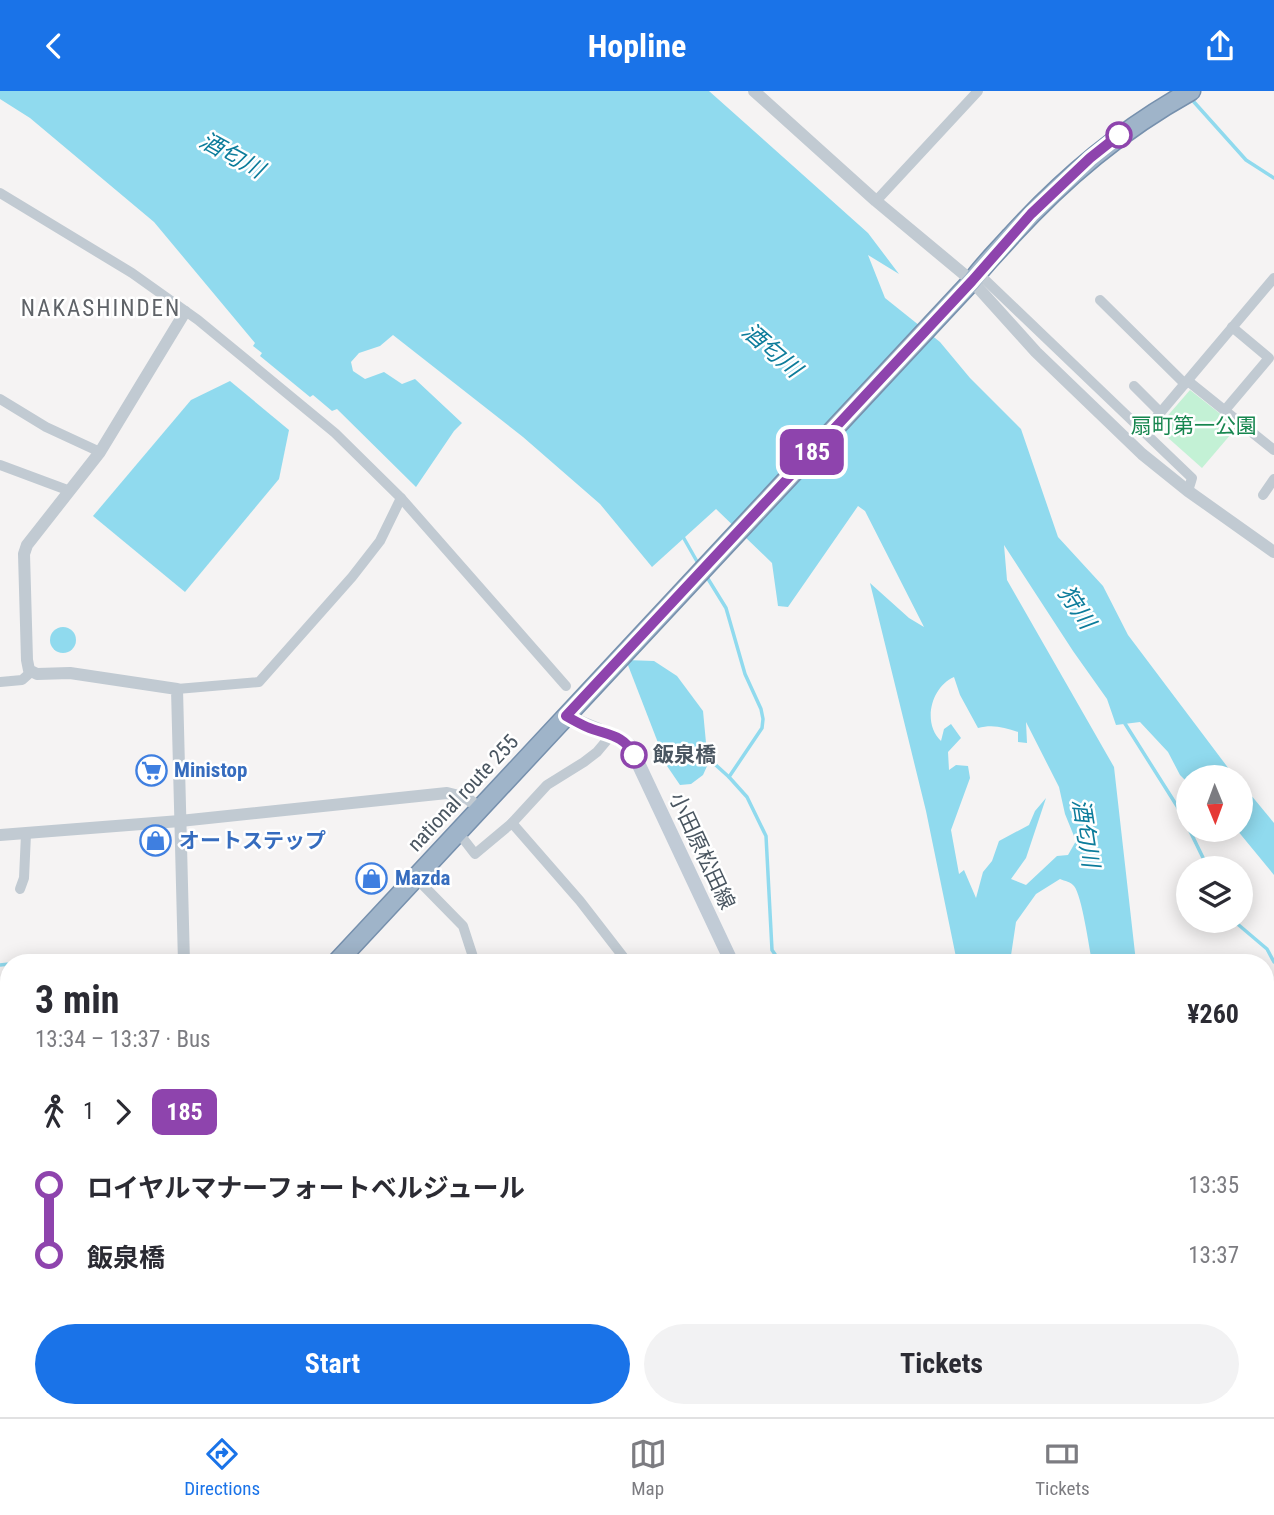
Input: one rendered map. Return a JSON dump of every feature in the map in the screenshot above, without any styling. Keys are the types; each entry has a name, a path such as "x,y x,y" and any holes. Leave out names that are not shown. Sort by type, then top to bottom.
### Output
{"highway":[{"path":"566,716 1031,214 1090,158 1124,131 1191,91"},
{"name":"national route 255","path":"344,954 566,716"}],"main road":[{"path":"566,716 589,728 613,733"},
{"name":"小田原松田線","path":"613,733 630,746 728,954"}],"street":[{"path":"754,91 876,201 975,277 1144,432 1192,478 1188,491"},
{"path":"876,201 978,91"},
{"path":"0,193 132,273 198,320 335,433 401,498 566,686"},
{"path":"975,277 1036,352 1142,454 1188,491 1274,552"},
{"path":"1144,432 1274,278"},
{"path":"1100,300 1186,383 1225,410 1274,450"},
{"path":"185,312 100,452 27,545 24,554 27,660 32,672 70,673 177,689 259,682 352,577 380,541 401,498"},
{"path":"1225,410 1272,357 1232,327"},
{"path":"1134,386 1160,412"},
{"path":"0,399 46,427 100,452"},
{"path":"0,465 70,492"},
{"path":"1263,495 1274,479"},
{"path":"0,681 22,680 32,672"},
{"path":"177,689 184,954"},
{"path":"458,832 475,854 512,823 547,785 597,752 613,733"},
{"path":"0,835 180,821 447,793 467,798 480,809"},
{"path":"512,823 580,901 621,954"},
{"path":"20,889 24,878 26,834"},
{"path":"415,877 463,926 472,954"}],"green space":[{"name":"扇町第一公園","path":"1190,390 1237,427 1202,468 1157,428"}],"water":[{"path":"0,91 709,91 868,233 899,274 868,255 885,298 940,342 970,378 1021,429 1058,537 1103,586 1128,635 1226,765 1176,765 1176,767 1168,752 1140,722 1116,725 1107,699 1004,545 1007,580 1114,767 1135,954 1090,954 1077,892 1071,883 1060,879 1036,894 1016,922 1011,954 955,954 926,811 870,583 909,618 924,627 865,511 858,506 788,607 778,606 772,563 716,509 652,567 600,504 523,437 393,335 380,346 359,353 351,362 353,371 365,379 384,372 402,384 415,379 462,423 416,487 337,409 332,411 313,395 310,397 260,356 262,353 253,346 255,343 154,222 30,118 0,99","holes":["954,677 960,695 978,728 1013,730 1018,732 1018,742 1027,743 1026,722 1059,787 1065,814 1076,841 1068,855 1057,856 1026,885 1011,879 1026,858 1046,798 1035,811 1029,825 999,841 992,861 983,872 976,898 964,870 959,874 951,830 970,778 968,766 956,765 949,770 948,752 961,738 951,724 944,729 941,741 932,725 932,706 946,682"]},
{"path":"230,381 289,430 279,479 185,592 93,516 191,400"},
{"path":"63,627 72,631 76,640 72,649 63,653 54,649 50,640 54,631"},
{"path":"626,660 654,661 677,676 703,711 708,764 703,775 691,784 680,785 667,766"},
{"path":"1253,798 1274,823 1274,875 1247,842 1253,842"}],"waterway":[{"path":"1194,102 1246,160 1274,178"},
{"path":"682,535 699,565"},
{"path":"705,574 726,608 745,674 763,719 762,728 729,777 747,797 766,836 772,950 775,954"},
{"path":"1124,722 1176,804"},
{"path":"708,758 729,777"},
{"path":"1195,842 1202,856"},
{"path":"1248,933 1270,954"}],"bus line":[{"name":"185","path":"634,755 630,746 613,733 589,728 566,716 972,281 1031,214 1090,158 1119,135"}],"place":[{"name":"飯泉橋","path":"634,755"},
{"name":"Ministop","path":"151,770"},
{"name":"オートステップ","path":"156,841"},
{"name":"Mazda","path":"372,878"}],"district":[{"name":"NAKASHINDEN","path":"101,308"}],"water label":[{"name":"酒匂川","path":"232,155"},
{"name":"酒匂川","path":"772,350"},
{"name":"狩川","path":"1077,607"},
{"name":"酒匂川","path":"1086,833"}]}
